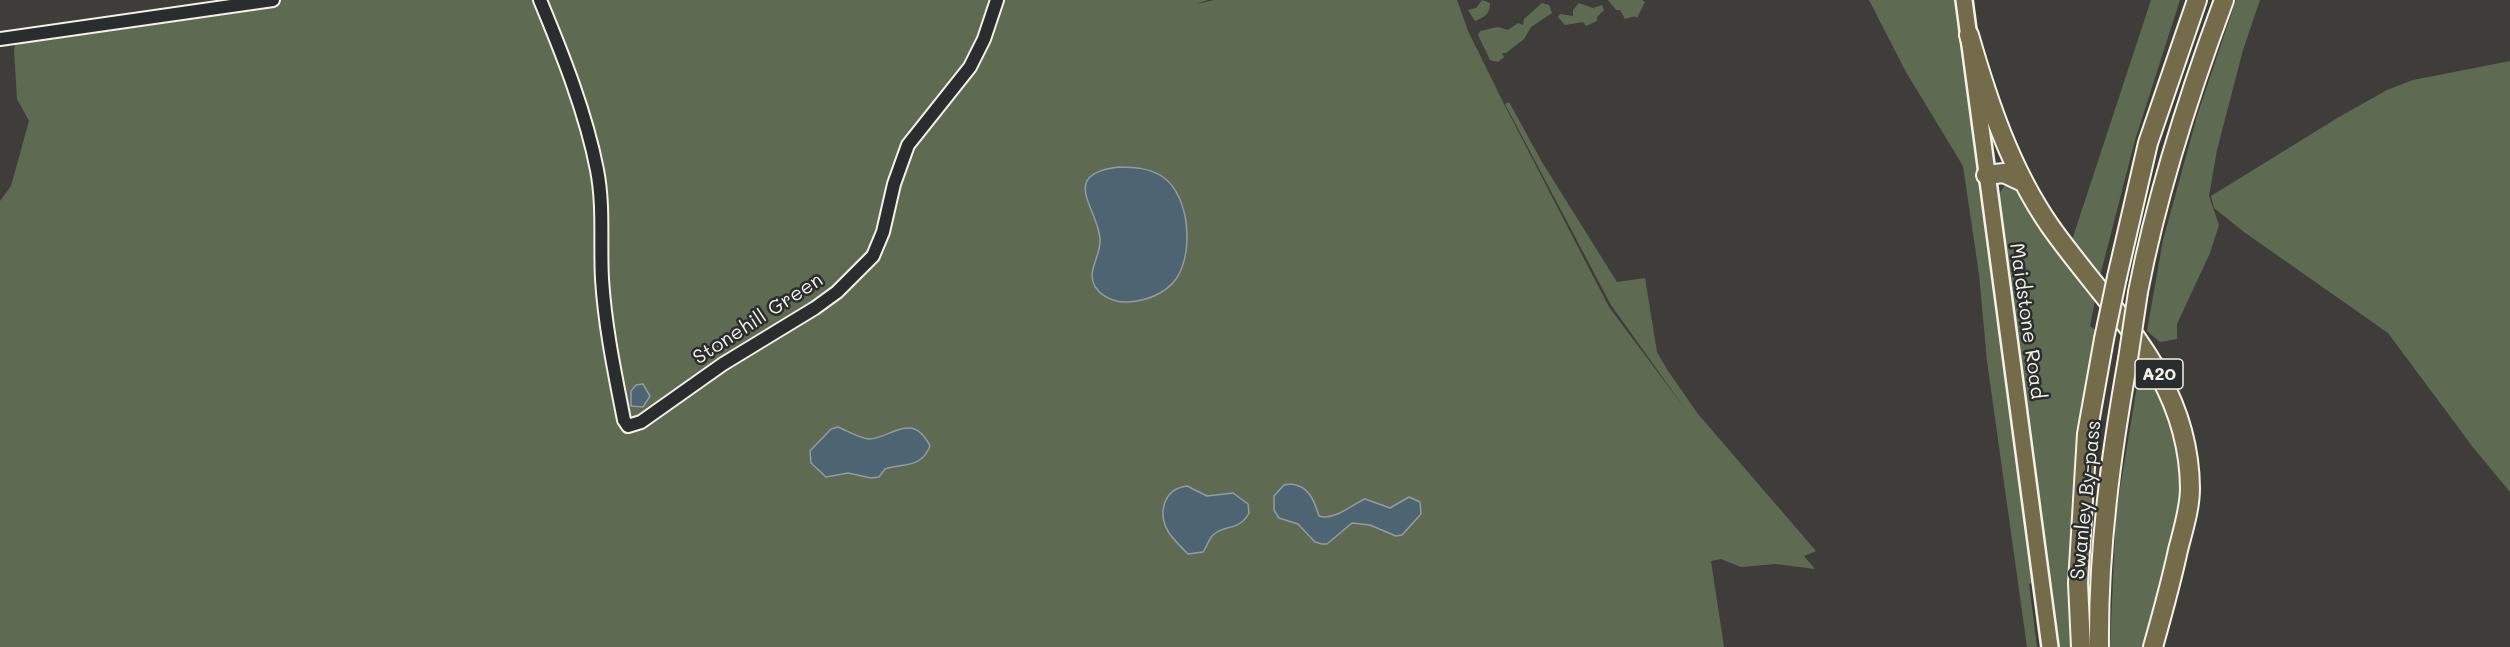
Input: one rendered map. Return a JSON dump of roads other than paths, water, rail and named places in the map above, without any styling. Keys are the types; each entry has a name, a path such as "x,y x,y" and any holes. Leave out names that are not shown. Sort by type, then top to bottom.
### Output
{"highway":[{"name":"Swanley By-pass","path":"2081,647 2078,583 2087,434 2104,339 2148,143 2197,0"},
{"name":"Swanley By-pass","path":"2099,647 2098,600 2104,510 2138,292 2177,140 2224,0"},
{"name":"A20","path":"1969,35 1989,104 2023,182 2050,225 2149,354 2174,402 2187,452 2190,489 2187,515 2153,647"},
{"path":"1986,175 2004,173 2023,182"}],"main road":[{"name":"Maidstone Road","path":"1964,0 2050,647"}],"street":[{"path":"0,39 273,0"},
{"name":"Stonehill Green","path":"540,0 556,39 597,170 601,217 602,280 608,334 624,420 628,426 648,418 723,364 815,308 837,292 873,256 884,232 894,184 908,145 970,67 984,39 996,0"}],"water":[{"path":"1119,167 1147,170 1163,177 1172,186 1184,211 1187,240 1182,268 1172,284 1155,296 1128,302 1110,299 1095,287 1092,275 1100,239 1086,194 1086,185 1090,177 1101,171"},
{"path":"643,384 650,396 643,407 631,406 631,391 636,385"},
{"path":"838,427 869,439 908,428 923,435 930,446 917,462 885,469 879,477 871,478 848,473 826,477 811,463 810,451 831,429"},
{"path":"1291,484 1302,488 1313,499 1319,516 1331,516 1365,499 1390,508 1409,497 1420,502 1421,514 1402,535 1396,536 1370,525 1352,523 1327,544 1322,544 1315,542 1298,524 1279,518 1274,510 1274,496 1284,485"},
{"path":"1187,486 1207,496 1233,493 1248,504 1249,513 1241,523 1213,535 1203,552 1188,554 1169,533 1163,518 1164,503 1168,497 1172,492"}]}
